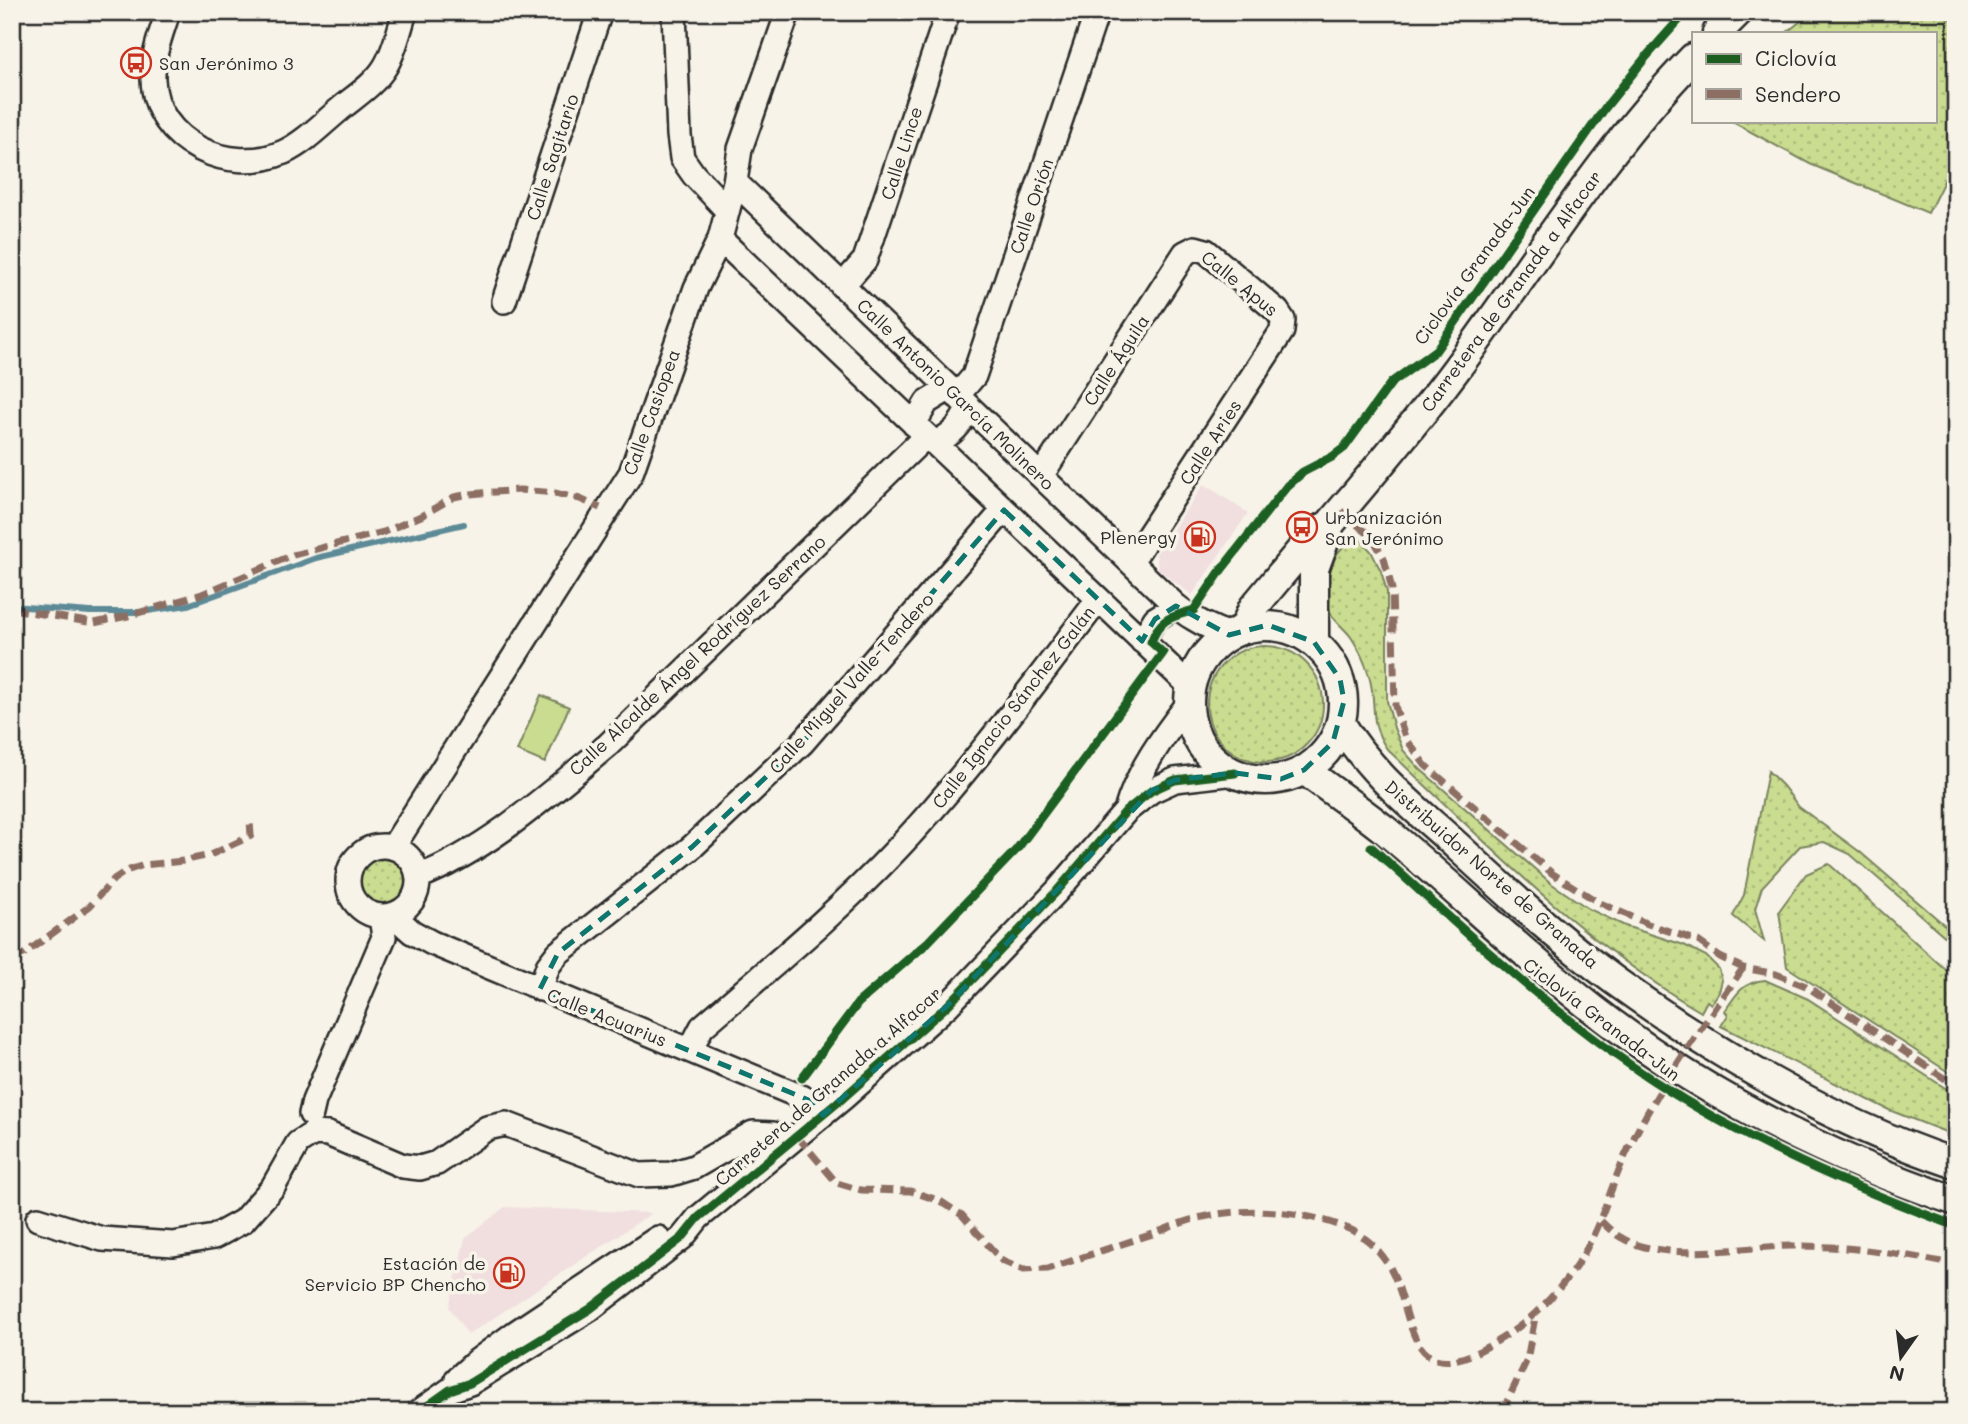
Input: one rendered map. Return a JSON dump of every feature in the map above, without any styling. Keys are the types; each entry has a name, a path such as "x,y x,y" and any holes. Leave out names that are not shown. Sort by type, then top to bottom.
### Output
{"main road":[{"path":"1718,32 1738,12"},
{"name":"Carretera de Granada a Alfacar","path":"1237,632 1253,608 1317,531 1329,525 1399,444 1635,125 1692,59"},
{"name":"Carretera de Granada a Alfacar","path":"1314,642 1314,569 1329,525"},
{"path":"1268,625 1292,630 1314,642 1329,658 1340,678 1344,701 1341,723 1333,742 1304,770 1282,779 1258,780 1234,773 1216,762 1201,745 1192,726 1189,695 1199,664 1213,646 1237,632 1268,625"},
{"name":"Distribuidor Norte de Granada","path":"1341,723 1376,773 1521,905 1614,980 1707,1044 1813,1103 1919,1152 1956,1164"},
{"name":"Distribuidor Norte de Granada","path":"1304,770 1386,831 1594,1010 1666,1060 1783,1130 1899,1182 1956,1201"}],"street":[{"path":"168,12 154,55 152,79 162,114 189,144 205,153 246,161 267,158 286,151 373,82 385,68 391,55 405,12"},
{"name":"Calle Sagitario","path":"503,302 600,12"},
{"path":"674,12 682,158 727,210"},
{"name":"Calle Casiopea","path":"393,847 631,473 696,288 720,239 735,182 740,149 788,12"},
{"name":"Calle Lince","path":"842,286 865,260 948,12"},
{"name":"Calle Orión","path":"925,434 947,437 956,429 959,397 974,376 1097,12"},
{"name":"Calle Antonio García Molinero","path":"735,182 1176,606 1205,626 1237,632"},
{"path":"720,239 1142,641 1189,695"},
{"name":"Calle Apus","path":"1195,248 1206,251 1277,311 1283,320"},
{"name":"Calle Águila","path":"1041,476 1185,253 1195,248"},
{"name":"Calle Aries","path":"1132,562 1282,331 1283,320"},
{"path":"925,434 927,402 959,397"},
{"name":"Calle Alcalde Ángel Rodríguez Serrano","path":"418,877 442,868 485,841 608,745 925,434"},
{"name":"Calle Miguel Valle-Tendero","path":"540,989 548,966 558,953 691,848 802,743 1004,510"},
{"name":"Calle Ignacio Sánchez Galán","path":"690,1050 702,1027 840,908 899,847 1005,723 1098,600"},
{"path":"1142,641 1155,619 1176,606"},
{"name":"Carretera de Granada a Alfacar","path":"1126,811 1133,787 1189,695"},
{"name":"Carretera de Granada a Alfacar","path":"419,1412 450,1390 461,1375 515,1333 669,1231 698,1218 903,1047 990,963 1126,811 1151,791 1175,780 1234,773"},
{"path":"381,845 393,847 410,858 418,877 412,901 404,909 387,916 369,914 359,908 351,898 348,887 351,864 359,854 381,845"},
{"path":"311,1114 314,1101 384,937 387,916"},
{"name":"Calle Acuarius","path":"387,916 432,943 811,1101 822,1115"},
{"path":"38,1219 102,1239 173,1244 214,1237 243,1221 273,1187 298,1143 314,1133 328,1133 403,1166 421,1168 437,1163 487,1128 506,1125 639,1175 671,1174 694,1167 753,1133 774,1135 784,1146"}],"highlighted area":[{"path":"1004,510 1142,641 1155,619 1176,606 1229,635 1268,625 1314,642 1340,679 1344,701 1333,742 1304,770 1281,779 1235,773 1175,780 1151,791 947,1006 823,1115 811,1101 540,989 558,953 692,847 802,743"}],"shaded area":[{"name":"Plenergy","path":"1204,484 1248,513 1192,595 1158,569 1156,554"},
{"name":"Estación de Servicio BP Chencho","path":"505,1207 652,1213 468,1335 449,1307 465,1238"}],"green space":[{"path":"1812,12 1933,12 1956,21 1956,157 1928,213 1810,164 1733,122 1937,122 1937,32 1787,32"},
{"path":"1355,534 1371,551 1387,592 1387,701 1403,750 1420,769 1552,884 1589,909 1625,926 1684,945 1706,956 1719,969 1722,980 1719,992 1711,1004 1707,1001 1701,1012 1616,955 1536,890 1387,749 1377,729 1372,686 1364,661 1351,637 1333,617 1328,602 1329,577 1334,561 1339,551"},
{"path":"1265,646 1287,651 1306,663 1318,682 1323,704 1318,726 1306,745 1287,757 1265,762 1243,757 1224,745 1212,726 1207,704 1212,682 1224,663 1243,651"},
{"path":"541,695 569,707 545,763 517,751"},
{"path":"1768,771 1799,807 1860,852 1956,935 1956,946 1850,854 1824,842 1800,846 1762,887 1755,909 1764,941 1733,916 1744,895"},
{"path":"383,859 400,865 406,882 400,899 383,905 366,899 360,882 366,865"},
{"path":"1829,864 1956,979 1956,1077 1787,967 1779,911 1806,874"},
{"path":"1765,980 1808,999 1956,1095 1956,1136 1889,1110 1721,1026 1728,1015 1725,1011 1737,994 1751,983"}],"waterway":[{"path":"12,606 90,612 141,612 188,605 316,558 464,524"}],"marked path":[{"path":"12,609 94,623 128,616 202,594 293,555 384,532 421,516 454,497 469,494 520,490 555,493 580,499 600,508"},
{"path":"1341,511 1372,537 1384,558 1392,589 1395,706 1405,737 1425,765 1553,874 1598,902 1648,924 1698,941 1720,957 1743,968 1776,974 1806,986 1956,1086"},
{"path":"12,957 24,954 90,906 114,879 126,871 144,865 210,855 251,836 250,821"},
{"path":"797,1136 837,1183 861,1190 911,1191 940,1201 962,1215 1002,1261 1023,1270 1048,1269 1190,1220 1221,1214 1277,1212 1332,1223 1361,1235 1384,1258 1397,1282 1415,1338 1424,1352 1437,1359 1456,1360 1481,1350 1519,1326 1540,1309 1569,1276 1587,1248 1637,1131 1680,1059 1743,968"},
{"path":"1601,1221 1622,1238 1640,1246 1661,1250 1683,1252 1776,1246 1836,1247 1877,1251 1956,1265"},
{"path":"1502,1412 1527,1360 1536,1312"}],"cycle path":[{"name":"Ciclovía Granada-Jun","path":"802,1078 858,1003 927,943 1017,849 1163,653 1151,642 1162,623 1194,610 1222,569 1287,486 1303,472 1344,448 1391,383 1436,350 1605,108 1686,12"},
{"path":"419,1412 450,1390 470,1383 590,1309 682,1238 698,1218 843,1098 947,1006 1057,891 1126,811 1151,791 1175,780 1235,773"},
{"name":"Ciclovía Granada-Jun","path":"1371,847 1543,999 1654,1081 1726,1124 1800,1162 1956,1226"}],"place":[{"name":"San Jerónimo 3","path":"136,63"},
{"name":"Urbanización San Jerónimo","path":"1302,527"},
{"name":"Plenergy","path":"1200,537"},
{"name":"Estación de Servicio BP Chencho","path":"509,1273"}]}
